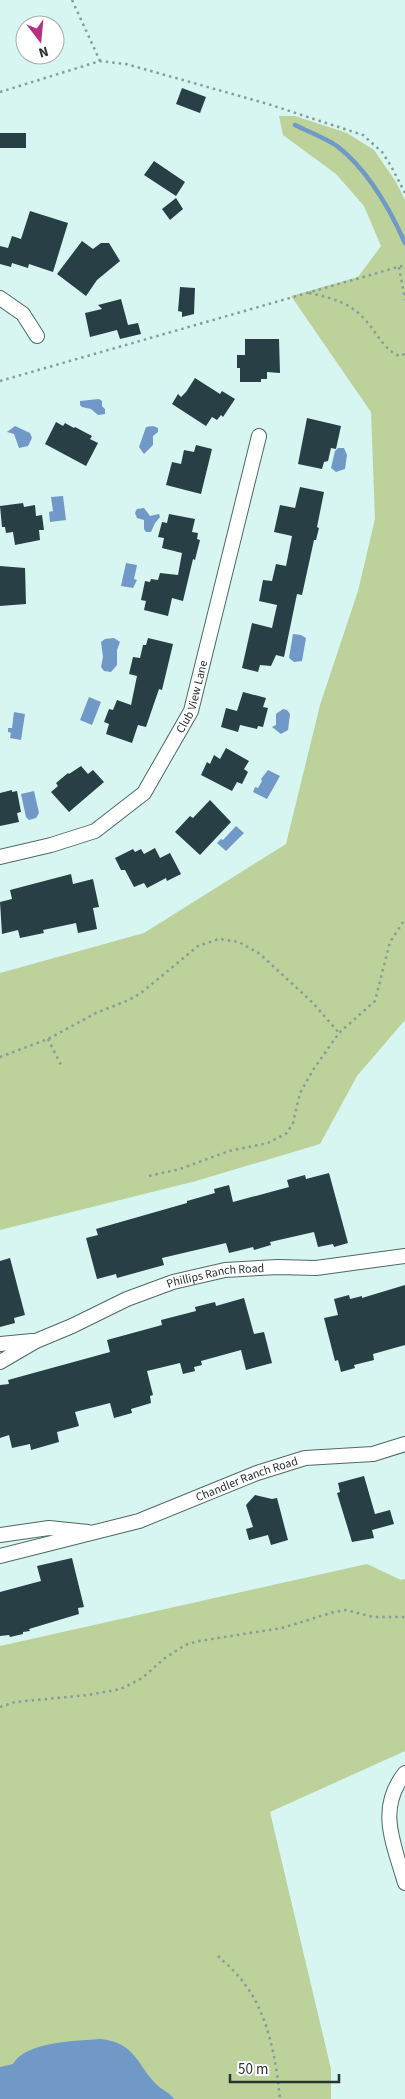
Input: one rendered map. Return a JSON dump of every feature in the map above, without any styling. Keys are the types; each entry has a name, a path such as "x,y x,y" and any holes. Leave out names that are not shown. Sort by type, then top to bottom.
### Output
{"street":[{"path":"0,298 23,314 37,336"},
{"name":"Club View Lane","path":"0,857 51,845 95,831 144,794 191,711 259,436"},
{"name":"Phillips Ranch Road","path":"0,1362 36,1340 72,1326 126,1299 173,1282 225,1270 278,1267 316,1268 405,1256"},
{"name":"Phillips Ranch Road","path":"0,1344 36,1340"},
{"name":"Chandler Ranch Road","path":"0,1556 148,1518 257,1473 305,1458 373,1454 405,1444"},
{"name":"Chandler Ranch Road","path":"0,1535 49,1528 94,1533"},
{"path":"405,1774 395,1786 389,1804 388,1817 405,1883"}],"path":[{"path":"72,0 100,61"},
{"path":"0,92 100,61 126,64 268,104 363,135 382,152 403,185 405,193"},
{"path":"0,382 405,265"},
{"path":"399,267 405,300"},
{"path":"308,293 348,304 366,321 389,351 400,356 405,354"},
{"path":"149,1176 180,1169 222,1153 268,1143 282,1137 291,1129 297,1102 305,1084 339,1034 374,1001 390,942 405,919"},
{"path":"0,1057 48,1040 96,1013 140,993 184,956 208,942 219,939 239,942 260,954 313,1003 339,1034"},
{"path":"48,1040 60,1065"},
{"path":"0,1707 16,1702 88,1695 121,1688 142,1678 165,1658 185,1645 199,1641 282,1628 346,1610 382,1618 405,1616"},
{"path":"218,1956 240,1978 250,1992 266,2027 280,2099"}],"green space":[{"path":"279,116 295,116 347,133 374,150 396,182 405,200 405,1020 357,1076 320,1144 196,1181 0,1230 0,973 144,933 286,844 320,705 358,591 375,519 371,412 291,296 358,277 381,246 364,206 336,174 283,135"},
{"path":"367,1564 401,1580 405,1579 405,1751 270,1812 331,2069 331,2099 0,2099 0,1646"}],"water":[{"path":"99,399 102,401 105,414 98,415 91,409 80,405 80,401"},
{"path":"15,426 30,433 32,438 28,446 19,448 14,434 7,432"},
{"path":"153,426 158,428 158,432 153,436 153,445 144,454 139,447 146,427"},
{"path":"338,448 344,448 347,455 345,469 336,472 331,468 335,451"},
{"path":"63,496 66,520 50,522 49,512 53,511 51,497"},
{"path":"144,508 150,516 159,514 160,517 151,532 146,532 144,520 137,518 135,513 137,509"},
{"path":"126,563 137,565 134,579 137,580 133,588 121,586"},
{"path":"293,634 306,638 302,661 294,662 289,658"},
{"path":"114,638 120,642 117,650 117,665 111,672 104,671 101,667 103,657 101,642 105,639"},
{"path":"89,697 101,702 92,725 80,720"},
{"path":"283,709 287,710 290,714 288,730 281,734 272,727 276,725 276,714"},
{"path":"14,712 25,714 21,740 10,738 11,733 8,732 8,728 12,728"},
{"path":"268,770 280,776 267,799 253,792 255,787 258,788 262,781 261,779"},
{"path":"34,791 39,813 36,818 29,820 26,817 21,794"},
{"path":"236,826 244,833 226,851 217,843 221,839 223,840"},
{"path":"101,2039 112,2041 128,2049 156,2084 174,2099 0,2099 0,2067 13,2064 20,2056 40,2047 66,2042"}],"building":[{"path":"182,88 206,97 200,113 176,104"},
{"path":"0,133 26,133 26,148 0,148"},
{"path":"154,161 185,182 176,196 144,175"},
{"path":"176,198 183,209 170,220 162,209"},
{"path":"30,211 68,223 53,272 29,264 28,268 12,263 11,267 0,264 0,246 8,248 12,236 21,239"},
{"path":"82,241 93,249 101,243 109,243 120,261 97,280 86,296 57,274"},
{"path":"180,287 195,288 194,314 182,317 182,312 178,311"},
{"path":"121,299 128,325 138,323 141,334 120,339 117,330 90,337 85,313 102,309 98,305"},
{"path":"245,339 279,339 280,373 267,372 267,379 261,379 261,382 240,382 240,368 237,368 237,355 245,355"},
{"path":"195,378 220,394 222,391 235,399 223,417 221,415 217,420 212,417 206,426 172,404 178,394 181,397 186,392"},
{"path":"307,418 341,426 336,449 331,448 328,461 324,462 322,469 298,464"},
{"path":"56,422 63,426 65,423 75,427 92,436 90,439 98,443 86,466 45,444"},
{"path":"196,445 212,449 201,494 166,485 172,462 181,464 184,450 194,452"},
{"path":"300,487 324,492 317,527 319,528 316,540 314,540 302,595 297,594 284,657 276,655 271,666 260,665 258,672 242,668 252,623 272,628 277,605 259,601 263,580 272,581 276,564 286,566 292,536 274,532 280,505 295,508"},
{"path":"23,503 24,507 35,505 36,516 42,515 44,530 39,530 40,540 15,545 13,532 6,533 5,527 2,527 0,506"},
{"path":"169,514 195,519 192,532 198,533 197,539 200,540 195,560 193,559 183,601 172,598 168,616 144,610 146,601 141,600 145,581 150,582 151,579 158,580 160,573 178,575 182,553 162,548 164,538 158,537 162,522 167,523"},
{"path":"0,566 25,568 26,604 0,606"},
{"path":"148,638 173,644 162,690 159,689 146,727 138,725 132,743 106,734 109,724 104,722 109,709 113,710 117,700 131,705 137,676 129,674 133,657 140,658 143,645 146,645"},
{"path":"243,692 266,698 263,707 268,708 263,727 258,726 257,729 240,725 238,732 221,727 226,708 237,711"},
{"path":"226,748 249,761 244,769 248,772 242,784 237,782 232,791 201,775 207,762 210,764 214,755 220,759"},
{"path":"81,766 88,774 93,770 104,782 69,812 51,792 58,786 56,783 68,773"},
{"path":"12,790 12,792 17,791 21,812 17,813 19,822 0,826 0,793"},
{"path":"210,800 231,822 200,855 175,832 190,816 193,818"},
{"path":"155,848 160,858 170,853 181,874 167,881 166,878 147,888 144,883 134,887 125,870 121,870 115,858 133,849 135,852 141,849 144,854"},
{"path":"71,874 73,884 93,879 99,907 93,908 97,929 78,933 76,923 43,930 44,933 20,938 18,930 2,934 0,902 12,899 10,890"},
{"path":"329,1173 348,1243 334,1247 333,1244 318,1247 314,1232 270,1242 271,1245 254,1250 253,1247 229,1253 226,1243 162,1258 164,1265 117,1278 116,1274 97,1279 86,1238 98,1235 96,1229 187,1203 187,1201 215,1193 214,1189 229,1185 233,1202 289,1187 287,1180 305,1175 306,1179"},
{"path":"10,1258 25,1315 14,1318 15,1323 0,1327 0,1261"},
{"path":"405,1285 405,1345 373,1354 374,1360 354,1365 355,1368 341,1372 338,1360 335,1361 324,1318 338,1315 334,1299 349,1295 350,1299 362,1296 362,1298"},
{"path":"244,1298 254,1334 264,1332 272,1363 246,1370 241,1350 201,1361 202,1365 194,1367 195,1371 183,1374 180,1363 147,1371 153,1395 150,1396 151,1403 131,1409 132,1413 114,1418 110,1403 75,1412 79,1426 57,1432 59,1442 31,1450 30,1444 12,1448 9,1435 0,1438 0,1385 9,1384 8,1380 110,1352 107,1340 162,1325 161,1320 196,1311 195,1307 215,1302 216,1306"},
{"path":"364,1476 375,1514 390,1510 394,1524 372,1530 374,1538 352,1542 337,1493 340,1492 338,1483"},
{"path":"255,1495 272,1499 277,1498 288,1540 271,1545 268,1535 249,1540 246,1529 253,1527 246,1505"},
{"path":"72,1558 84,1607 78,1608 79,1614 29,1629 30,1631 23,1632 23,1634 10,1637 9,1635 0,1636 0,1592 41,1581 37,1566"}],"waterway":[{"path":"295,125 337,146 358,166 385,203 405,243"}]}
